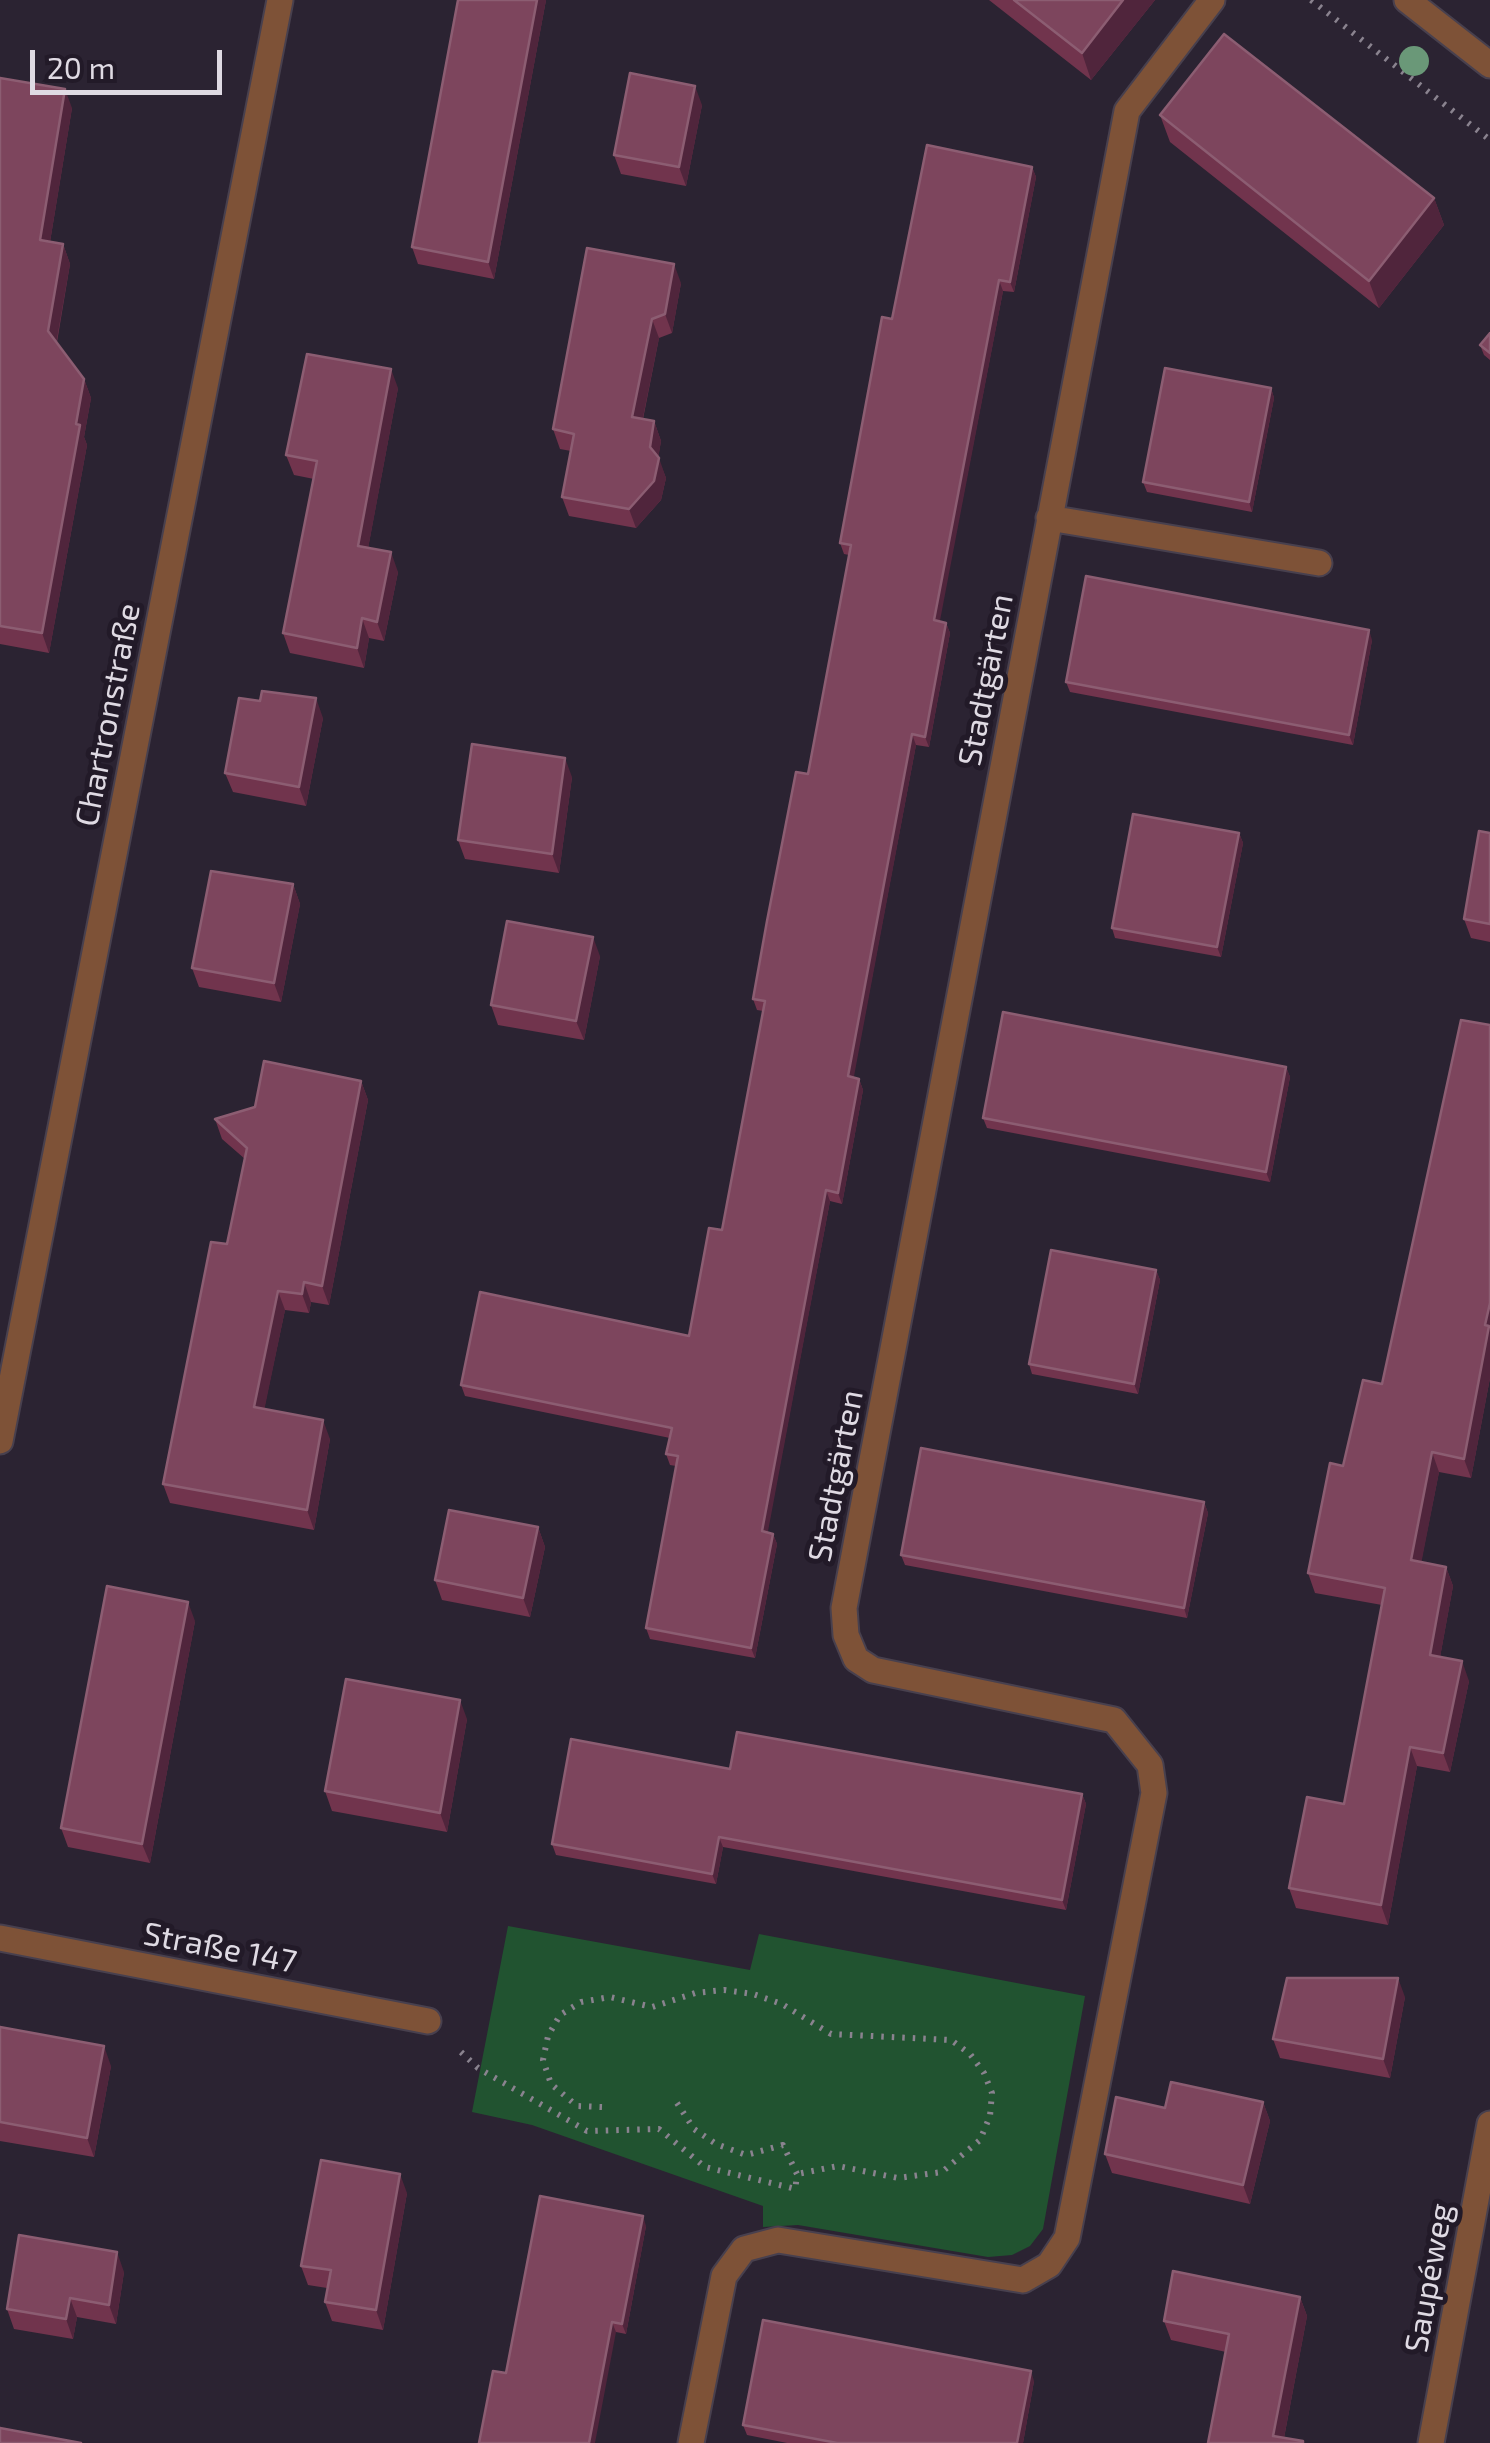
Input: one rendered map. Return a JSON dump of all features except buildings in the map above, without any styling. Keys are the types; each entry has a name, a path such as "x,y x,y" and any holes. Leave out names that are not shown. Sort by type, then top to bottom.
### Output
{"street":[{"name":"Chartronstraße","path":"0,1442 280,0"},
{"name":"Stadtgärten","path":"692,2443 724,2276 744,2249 778,2240 1023,2280 1049,2265 1068,2238 1154,1793 1150,1765 1114,1720 874,1670 856,1658 846,1635 844,1608 1127,111 1212,0"},
{"path":"1408,0 1490,64"},
{"path":"1049,518 1318,563"},
{"name":"Straße 147","path":"0,1938 428,2021"},
{"name":"Saupéweg","path":"1431,2443 1490,2124"}],"path":[{"path":"1311,0 1490,140"},
{"path":"602,2107 577,2106 551,2084 543,2060 548,2036 560,2016 581,2002 610,1997 652,2007 695,1993 724,1990 782,2004 831,2034 951,2040 970,2054 992,2093 980,2140 962,2159 942,2172 898,2178 838,2166 797,2174 783,2146 746,2155 716,2144 694,2130 677,2103"},
{"path":"428,2021 478,2068 587,2130 659,2130 706,2167 796,2189"}],"green space":[{"path":"508,1926 750,1970 759,1934 1085,1996 1043,2229 1030,2246 1012,2255 988,2257 798,2225 763,2227 763,2206 532,2125 472,2112"}]}
